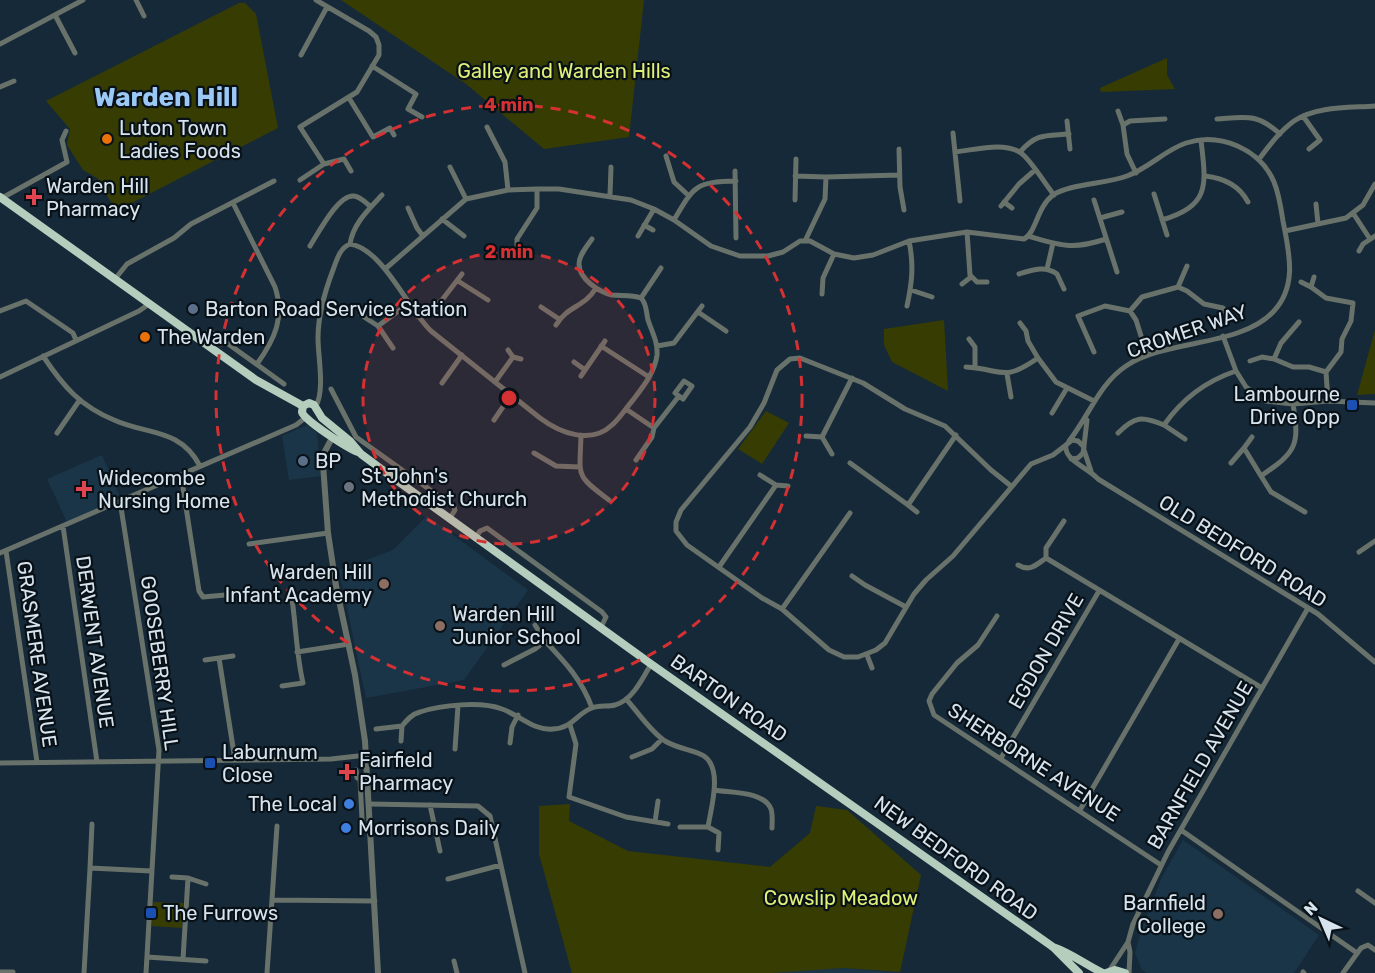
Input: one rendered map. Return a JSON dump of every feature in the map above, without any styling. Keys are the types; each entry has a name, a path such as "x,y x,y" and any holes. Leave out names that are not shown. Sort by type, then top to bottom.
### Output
{"highway":[{"path":"1,198 256,380 303,406"},
{"path":"309,403 317,408 316,417 307,419 302,412 303,406 309,403"},
{"name":"BARTON ROAD","path":"317,408 322,418 350,441 361,454"},
{"name":"BARTON ROAD","path":"307,419 345,447 361,454 651,664 840,795"},
{"name":"NEW BEDFORD ROAD","path":"840,795 1053,947 1079,973"},
{"name":"NEW BEDFORD ROAD","path":"1053,947 1065,951 1090,967 1106,972"},
{"path":"1106,972 1127,973"}],"street":[{"path":"0,44 84,0"},
{"path":"136,0 144,16"},
{"path":"316,0 376,37 379,45 379,55 357,92 300,127 324,164"},
{"path":"301,55 327,7"},
{"path":"55,15 75,53"},
{"path":"372,66 416,94 408,110 422,117"},
{"path":"0,86 14,81"},
{"path":"349,98 373,137 390,128 394,135"},
{"path":"1259,159 1292,122 1303,116 1319,110 1375,106"},
{"path":"1118,111 1123,125 1125,145 1136,173"},
{"path":"1303,116 1320,140 1309,149"},
{"path":"1217,119 1245,117 1261,119 1280,134"},
{"path":"1123,125 1130,121 1165,119"},
{"path":"1067,121 1070,149"},
{"path":"487,127 505,162 508,190"},
{"path":"1,198 67,162 62,140 66,131"},
{"path":"953,133 960,201"},
{"path":"1020,152 1030,140 1038,137 1069,134"},
{"path":"483,140 491,136"},
{"path":"1162,220 1190,209 1203,190 1205,176 1201,140"},
{"name":"CROMER WAY","path":"1054,195 1062,190 1107,182 1136,173 1172,149 1186,143 1218,140 1239,147 1259,159 1273,180 1278,192 1290,261 1290,282 1277,308 1268,317 1251,327 1148,355 1127,365 1110,379 1094,401 1088,415 1067,443"},
{"path":"385,269 466,199 508,190 559,189 631,200 675,220 711,246 740,256 768,256 783,252 805,241 810,241 834,254 854,258 873,255 909,241 967,232 1024,239 1028,236 1041,209 1054,195 1020,152 1004,147 955,152"},
{"path":"899,149 899,175 904,210"},
{"path":"666,156 674,182 689,196"},
{"path":"300,180 324,164 344,159 351,171"},
{"path":"795,200 796,159"},
{"path":"450,167 451,175 466,199"},
{"path":"610,195 611,167"},
{"path":"1012,208 1003,204 1019,184 1035,170"},
{"path":"735,171 736,238"},
{"path":"795,176 899,175"},
{"path":"603,176 611,176"},
{"path":"1205,176 1229,181 1248,202"},
{"path":"805,241 825,199 826,177"},
{"path":"115,279 127,264 174,238 191,224 274,181"},
{"path":"675,220 696,188 704,184 736,181"},
{"path":"1285,231 1346,218 1362,205 1375,184"},
{"path":"526,257 517,248 517,239 537,208 537,189"},
{"path":"1154,194 1167,234"},
{"path":"351,244 352,231 382,195"},
{"path":"310,246 335,208 346,197 357,197 371,207"},
{"path":"1094,200 1117,272"},
{"path":"233,203 279,299 278,322 273,339 256,364"},
{"path":"1316,204 1317,224"},
{"path":"408,208 423,236"},
{"path":"638,236 654,209"},
{"path":"1100,218 1122,212"},
{"path":"1353,213 1373,238 1363,244 1359,251"},
{"path":"442,219 464,236"},
{"path":"644,225 653,230"},
{"path":"967,232 971,277 977,282 987,282"},
{"path":"309,234 316,238"},
{"path":"1028,236 1073,247 1106,239"},
{"path":"317,408 322,389 319,376 318,335 324,297 340,252 351,244 370,252 385,269 417,316 432,330 548,424 564,432 581,435 591,435 606,430 626,409 649,377 655,366 657,346 644,301 641,298 614,295 596,288 580,272 580,256 589,250 592,239"},
{"path":"907,306 911,290 913,261 909,241"},
{"path":"1047,269 1053,243"},
{"path":"822,294 823,278 834,254"},
{"path":"1178,287 1186,266"},
{"path":"641,298 661,268"},
{"path":"1019,274 1039,268 1047,269 1057,274 1064,289"},
{"path":"417,316 442,300 462,274"},
{"path":"656,275 663,280"},
{"path":"962,284 971,277"},
{"path":"1311,287 1314,277"},
{"path":"458,281 489,300"},
{"path":"1301,282 1326,298 1353,303 1351,321 1342,339 1341,352 1326,372 1328,401"},
{"path":"1130,311 1142,297 1178,287 1204,304 1223,308 1227,315"},
{"path":"541,307 557,322 571,309 590,298 596,288"},
{"path":"911,290 932,297"},
{"path":"0,311 27,300 73,333 76,340"},
{"path":"0,377 149,304"},
{"path":"378,326 408,304"},
{"path":"657,346 674,343 702,306"},
{"path":"1094,352 1078,316 1105,306 1130,311 1148,355"},
{"path":"698,312 726,331"},
{"path":"361,315 378,326 393,348"},
{"path":"1274,359 1281,343 1299,322"},
{"path":"1020,323 1038,358 1056,382 1094,401"},
{"path":"200,340 207,333 213,333 284,384"},
{"path":"1223,336 1236,371 1246,387 1265,400 1293,404 1328,401 1375,403"},
{"path":"969,339 975,347 975,367"},
{"path":"581,376 603,344 649,377"},
{"path":"508,350 513,357 521,359"},
{"path":"442,383 462,355"},
{"path":"43,356 59,380 79,401 115,421 164,434 181,442 200,466"},
{"path":"495,382 513,357"},
{"path":"1250,361 1262,357 1293,367 1310,367 1326,372"},
{"path":"1011,486 976,457 945,426 905,409 852,378 800,358 790,359 777,370 759,411 740,441 677,516 676,531 681,539 719,567 762,598 782,609 829,650 844,657 867,655 885,643 906,607 926,580 958,551 1031,464 1053,454 1067,443 1078,441 1084,448 1091,471"},
{"path":"966,367 1007,374 1038,358"},
{"path":"574,362 585,370"},
{"path":"1164,425 1176,408 1191,395 1222,376 1236,371"},
{"path":"1007,374 1011,397"},
{"path":"822,437 852,378"},
{"path":"1052,413 1066,388"},
{"name":"BARTON ROAD","path":"331,389 356,437 454,507 455,510 450,518"},
{"path":"494,420 511,395"},
{"path":"636,460 652,437 654,429 679,396"},
{"path":"57,433 79,401"},
{"path":"331,408 338,404"},
{"path":"1261,476 1284,460 1293,446 1298,431 1293,404"},
{"path":"626,409 654,429"},
{"name":"CROMER WAY","path":"1084,448 1088,415"},
{"path":"1118,433 1129,423 1148,418 1164,425 1185,440"},
{"path":"3,552 296,426 307,419"},
{"path":"581,435 581,477 585,483 609,500"},
{"path":"908,505 956,435"},
{"path":"806,436 822,437"},
{"path":"822,437 832,454"},
{"path":"1231,463 1251,437"},
{"path":"332,438 324,453 323,464 328,533 336,586 355,675 367,755 378,973"},
{"path":"1067,443 1065,450 1070,458 1078,458 1084,448"},
{"path":"1244,448 1271,492 1305,512"},
{"path":"534,453 556,466 580,467"},
{"name":"OLD BEDFORD ROAD","path":"1053,454 1070,458 1091,471 1098,479 1308,608 1375,662"},
{"path":"850,463 917,512"},
{"path":"181,475 202,597 225,595"},
{"path":"760,475 776,485 788,486"},
{"path":"719,567 775,490 776,485"},
{"name":"GOOSEBERRY HILL","path":"120,501 159,750 146,973"},
{"path":"782,609 850,513"},
{"path":"1046,558 1046,548 1064,521"},
{"name":"DERWENT AVENUE","path":"63,526 97,762"},
{"path":"476,537 480,531 487,528 602,612 606,617 601,627"},
{"path":"249,544 328,533"},
{"path":"1359,552 1375,541"},
{"name":"GRASMERE AVENUE","path":"3,552 37,762"},
{"path":"514,564 521,554"},
{"path":"1018,565 1025,569 1031,568 1046,558"},
{"path":"1046,558 1262,688"},
{"path":"852,576 906,607"},
{"name":"EGDON DRIVE","path":"1001,758 1099,591"},
{"path":"282,686 303,683 295,641 296,623 291,592"},
{"name":"BARNFIELD AVENUE","path":"1127,973 1128,942 1133,924 1161,865 1308,608"},
{"name":"SHERBORNE AVENUE","path":"997,616 978,645 957,663 932,694 929,701 934,715 1161,865"},
{"path":"535,625 545,641 574,671 582,683 592,708"},
{"path":"1080,810 1179,639"},
{"path":"504,664 535,649 545,641"},
{"path":"297,652 348,644"},
{"path":"867,655 872,668"},
{"path":"206,660 233,656"},
{"path":"219,658 235,760"},
{"path":"401,741 402,726 408,718 418,712 458,706 481,704 499,707 544,729 570,725 592,708 618,705 626,699 651,664"},
{"path":"626,699 662,739 676,748 704,756 714,769 714,790 708,827"},
{"path":"455,749 458,706"},
{"path":"510,743 512,727 518,716"},
{"path":"570,725 576,744 569,797 626,817 668,824"},
{"path":"376,729 402,726"},
{"path":"632,758 652,749 662,739"},
{"path":"0,763 331,759 367,755"},
{"path":"356,770 357,778 360,779 361,834"},
{"path":"360,779 368,778"},
{"path":"714,790 760,797 767,802 772,811 772,828"},
{"path":"656,822 658,801"},
{"path":"370,804 478,806 490,816 525,973"},
{"path":"430,805 440,852"},
{"path":"362,819 371,821"},
{"path":"84,973 92,824"},
{"path":"267,973 277,826"},
{"path":"680,827 708,827 719,833 718,850"},
{"path":"1181,830 1357,953"},
{"path":"448,879 501,865"},
{"path":"90,868 151,872"},
{"path":"172,877 188,878 206,884"},
{"path":"183,959 188,878"},
{"path":"1358,891 1375,903"},
{"path":"273,900 375,901"},
{"name":"BARNFIELD AVENUE","path":"1106,972 1128,942"},
{"path":"1343,973 1364,946 1368,945 1375,950"},
{"path":"147,957 206,961"},
{"path":"454,961 457,973"},
{"path":"0,972 13,972"}],"shaded area":[{"name":"BP","path":"307,425 317,433 321,476 289,480 282,436"},
{"name":"Widecombe Nursing Home","path":"102,455 121,499 67,522 47,479"},
{"name":"Warden Hill Junior School","path":"427,516 528,590 464,680 366,698 339,570 393,550"},
{"name":"Barnfield College","path":"1183,840 1319,935 1294,973 1147,973 1142,970 1135,953 1141,931 1162,877"},
{"path":"844,968 901,973 771,973 779,971"}],"green space":[{"name":"Galley and Warden Hills","path":"341,0 644,0 629,137 544,149 466,84"},
{"path":"239,3 245,3 256,14 278,128 116,211 97,178 83,170 67,145 70,129 46,101"},
{"path":"1167,58 1167,75 1175,89 1101,92 1100,88"},
{"path":"944,320 948,391 892,362 884,345 884,329"},
{"path":"1375,330 1375,394 1357,395"},
{"path":"766,411 789,423 762,464 738,449"},
{"name":"Cowslip Meadow","path":"570,804 569,821 628,851 770,867 810,833 816,806 847,810 921,875 900,972 844,968 771,973 572,973 539,854 539,806"},
{"path":"153,902 183,903 182,928 152,926"}],"place":[{"name":"Luton Town Ladies Foods","path":"107,139"},
{"name":"Warden Hill Pharmacy","path":"34,197"},
{"name":"Barton Road Service Station","path":"193,309"},
{"name":"The Warden","path":"145,337"},
{"name":"Lambourne Drive Opp","path":"1352,405"},
{"name":"BP","path":"303,461"},
{"name":"St John's Methodist Church","path":"349,487"},
{"name":"Widecombe Nursing Home","path":"84,489"},
{"name":"Warden Hill Infant Academy","path":"384,584"},
{"name":"Warden Hill Junior School","path":"440,626"},
{"name":"Laburnum Close","path":"210,763"},
{"name":"Fairfield Pharmacy","path":"347,772"},
{"name":"The Local","path":"349,804"},
{"name":"Morrisons Daily","path":"346,828"},
{"name":"The Furrows","path":"151,913"},
{"name":"Barnfield College","path":"1218,914"}],"district":[{"name":"Warden Hill","path":"166,97"}]}
